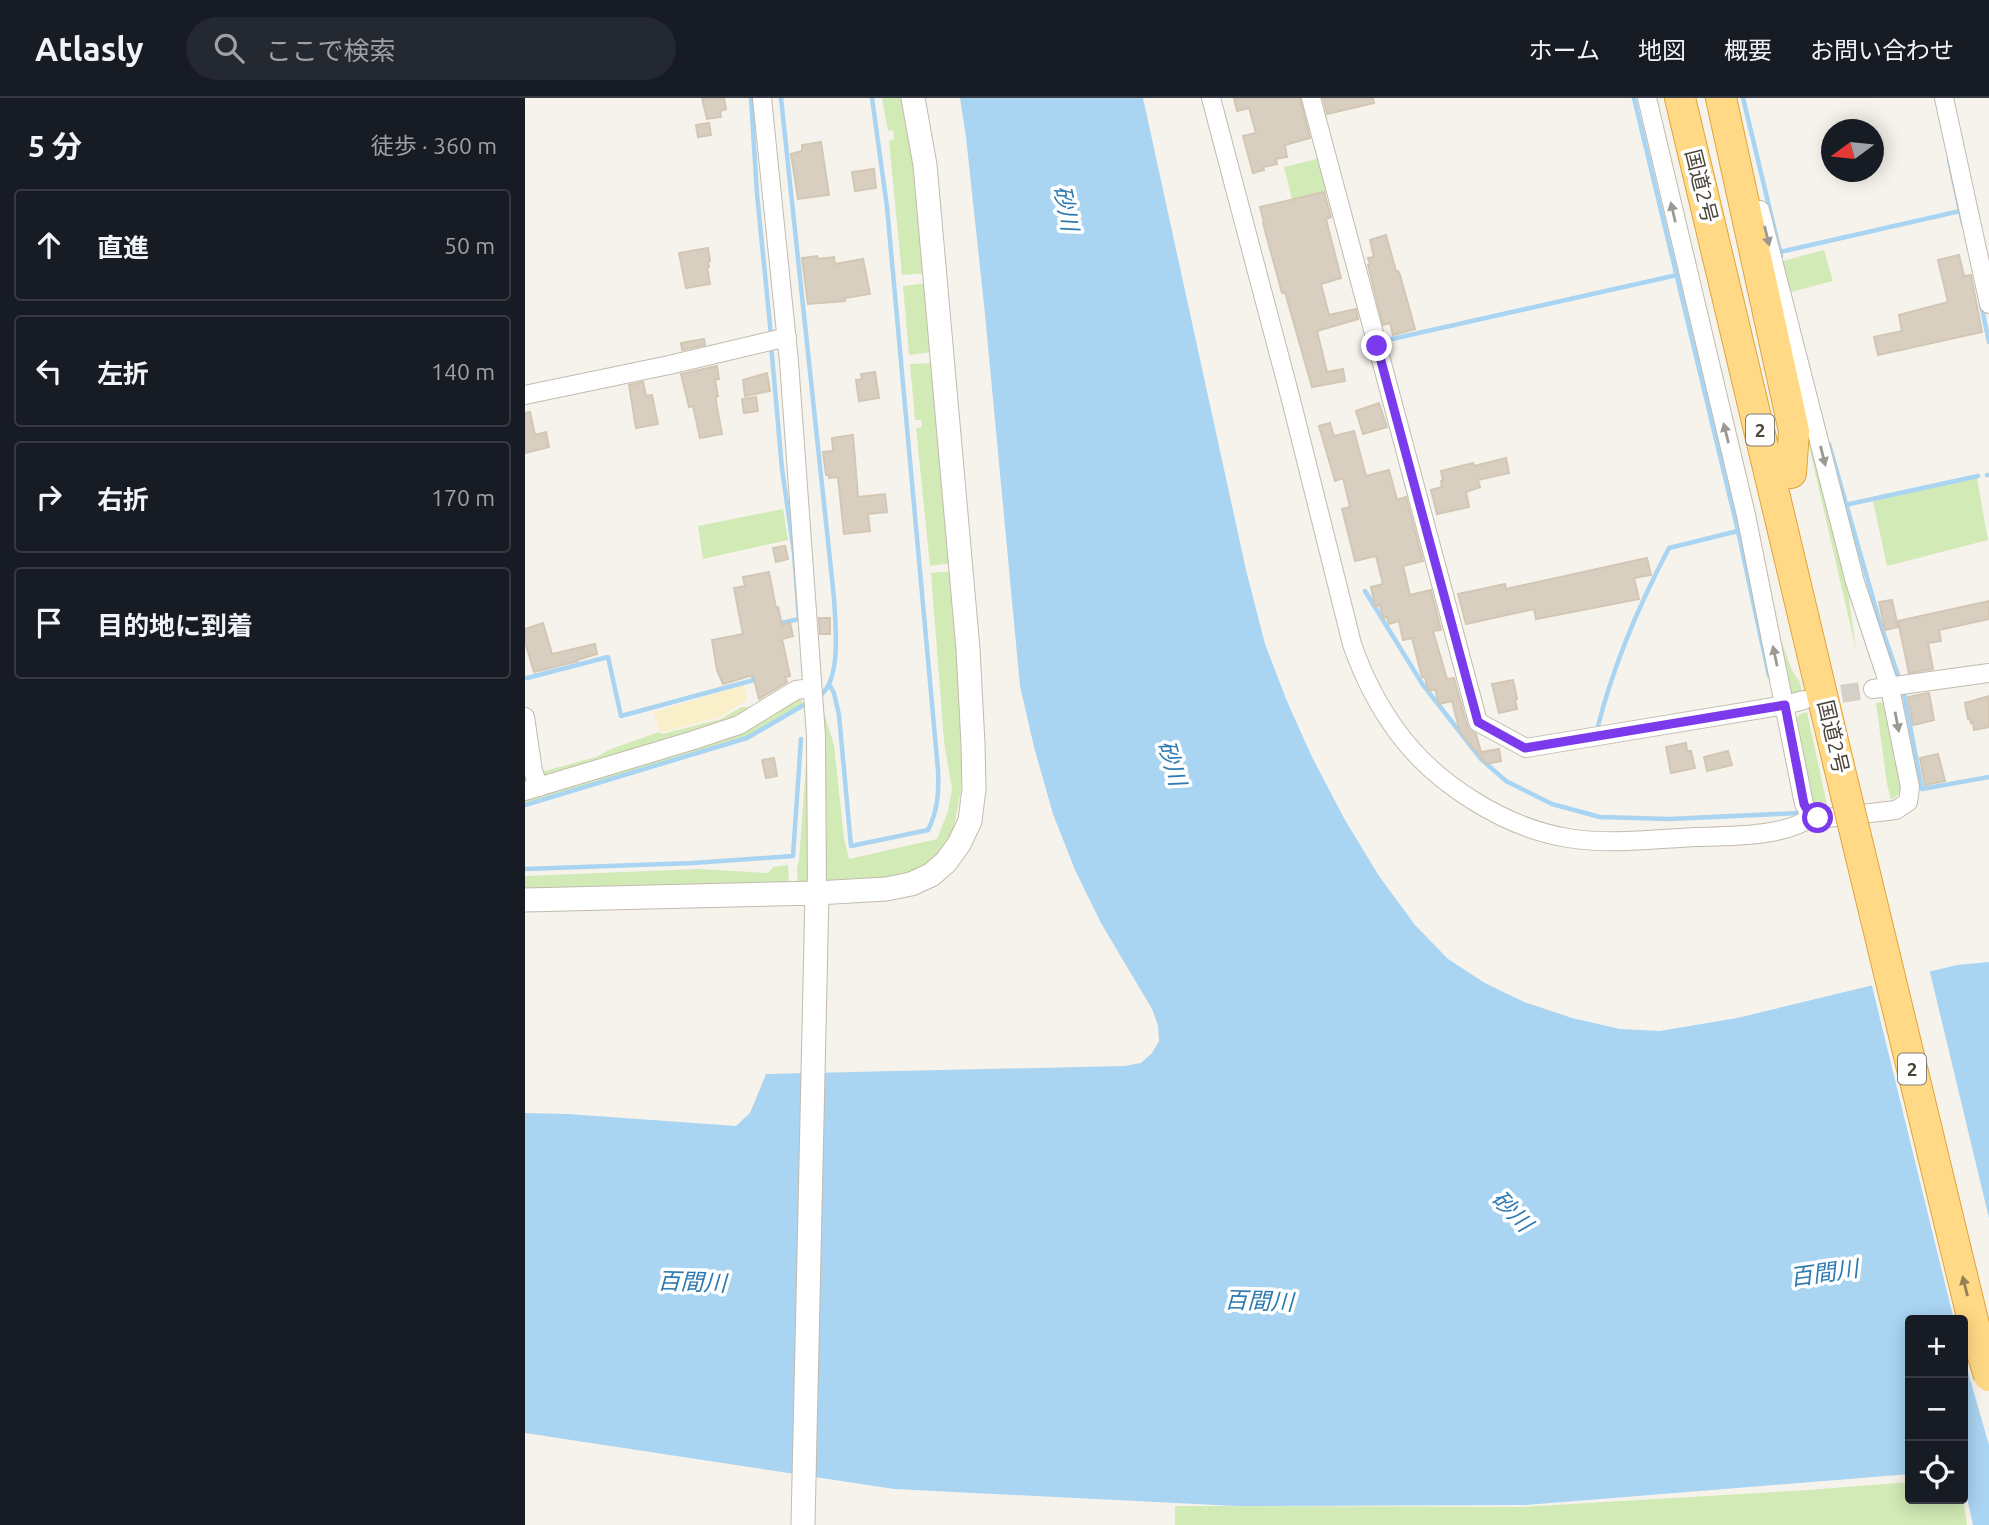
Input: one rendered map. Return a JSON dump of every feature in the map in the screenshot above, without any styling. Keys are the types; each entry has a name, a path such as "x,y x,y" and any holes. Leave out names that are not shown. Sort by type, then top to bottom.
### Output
{"highway":[{"path":"1660,98 1747,437 1812,650"},
{"name":"国道2号","path":"1680,98 1812,650 1880,855 1989,1300"},
{"name":"国道2号","path":"1701,98 1791,474 1848,760 1972,1316 1989,1376"},
{"path":"1721,98 1794,430 1791,474"}],"street":[{"path":"762,98 776,340 816,736 817,893 803,1525"},
{"path":"525,900 886,889 911,884 931,875 960,844 970,821 974,789 974,744 937,290 925,165 913,98"},
{"path":"1211,98 1352,644 1361,670 1380,706 1400,735 1448,782 1475,802 1538,831 1603,842 1756,834 1802,825 1811,817 1827,818 1896,810 1908,802 1910,787 1892,687 1855,582 1733,98"},
{"path":"1311,98 1478,722 1525,748 1804,700"},
{"path":"1647,98 1746,515 1804,804 1811,817"},
{"path":"1944,98 1986,276 1989,303"},
{"path":"525,395 776,340"},
{"path":"1892,687 1989,673"},
{"path":"525,717 533,771 532,789 739,725 796,690 812,695"}],"green space":[{"path":"882,98 903,98 918,188 925,273 902,275 889,141 894,139 893,130 888,131"},
{"path":"1321,158 1328,189 1292,199 1284,167"},
{"path":"1824,250 1833,281 1787,293 1779,262"},
{"path":"928,283 933,352 909,355 903,286"},
{"path":"1792,362 1847,583 1856,650 1791,368"},
{"path":"934,363 952,563 930,566 916,428 922,427 921,420 915,420 910,364"},
{"path":"1977,478 1988,540 1887,566 1873,501"},
{"path":"783,509 788,540 703,559 698,526"},
{"path":"953,571 964,729 961,790 952,837 935,861 903,876 836,885 825,879 823,709 834,745 844,838 849,859 937,839 948,811 952,789 944,741 931,573"},
{"path":"1768,596 1786,654 1803,695 1790,693"},
{"path":"800,696 803,704 747,736 525,804 525,794"},
{"path":"1886,702 1904,786 1891,800 1876,703"},
{"path":"741,707 749,707 747,715 547,778 540,774 539,767 545,771 596,757 659,732 662,734 721,719"},
{"path":"1807,712 1827,805 1816,804 1809,794 1795,720 1800,714"},
{"path":"808,737 812,870 804,884 798,885 797,868"},
{"path":"788,865 789,886 525,892 525,876 699,869 768,873 773,867"},
{"path":"1905,1482 1905,1504 1964,1504 1967,1525 1175,1525 1175,1506 1521,1507"}],"sand":[{"path":"744,685 747,700 720,717 662,732 659,729 654,712"}],"water":[{"path":"960,98 1143,98 1246,570 1265,644 1312,757 1345,820 1379,876 1415,925 1448,959 1485,983 1524,1002 1572,1018 1620,1029 1660,1031 1737,1018 1957,965 1989,962 1989,1525 1973,1525 1968,1502 1968,1315 1905,1315 1905,1474 1526,1505 1236,1506 894,1489 525,1433 525,1113 736,1126 750,1113 766,1074 1124,1066 1141,1063 1152,1053 1159,1041 1158,1025 1152,1009 1101,923 1075,870 1053,814 1020,686"}],"pier":[{"path":"1929,968 1989,1218 1989,1445 1968,1372 1968,1315 1953,1315 1871,982"}],"building":[{"path":"702,98 724,98 726,109 720,111 721,117 707,119"},
{"path":"1234,98 1300,98 1310,138 1285,145 1287,157 1276,159 1277,164 1263,167 1264,170 1253,173 1243,136 1256,133 1249,108 1237,111"},
{"path":"1323,98 1373,98 1374,103 1327,114"},
{"path":"709,123 711,135 698,137 696,125"},
{"path":"821,142 829,195 798,199 791,154 802,151 802,145"},
{"path":"874,169 876,188 855,191 852,172"},
{"path":"1324,192 1331,217 1326,219 1341,278 1321,284 1329,315 1356,309 1358,319 1317,331 1327,372 1343,369 1345,381 1312,387 1285,292 1282,293 1260,207"},
{"path":"1386,235 1415,329 1393,335 1390,323 1383,325 1368,265 1368,258 1374,257 1370,240"},
{"path":"708,248 710,284 686,288 679,253"},
{"path":"1959,255 1964,276 1971,275 1982,332 1878,355 1874,337 1902,331 1899,315 1948,302 1938,260"},
{"path":"817,256 818,259 834,257 835,264 863,259 870,294 845,298 845,301 808,304 802,258"},
{"path":"704,339 705,345 682,350 681,343"},
{"path":"717,366 719,379 715,380 718,396 716,402 722,434 700,438 693,406 689,407 681,374"},
{"path":"875,372 879,398 859,401 856,380 862,379 861,374"},
{"path":"767,373 770,391 745,396 743,380"},
{"path":"643,382 646,396 652,395 658,424 636,428 629,385"},
{"path":"756,397 758,411 744,413 742,399"},
{"path":"1379,403 1387,427 1363,434 1356,411"},
{"path":"530,412 535,435 546,432 549,447 525,453 525,413"},
{"path":"1330,423 1334,436 1354,431 1366,476 1389,470 1397,500 1406,497 1423,561 1403,566 1410,595 1431,590 1441,630 1433,631 1447,679 1454,678 1467,725 1476,734 1481,752 1499,749 1501,761 1487,764 1460,732 1452,701 1439,704 1435,689 1428,691 1412,638 1403,640 1399,621 1389,624 1387,617 1383,618 1380,605 1375,606 1371,587 1383,584 1376,556 1355,561 1342,509 1350,507 1343,478 1335,481 1319,426"},
{"path":"853,435 858,497 885,494 887,512 868,514 870,531 844,534 838,477 829,478 829,475 826,475 823,452 833,451 832,438"},
{"path":"1506,458 1509,473 1478,480 1480,487 1466,492 1469,507 1437,514 1431,490 1442,487 1441,471"},
{"path":"785,546 788,559 776,562 773,548"},
{"path":"1647,558 1651,575 1634,578 1639,599 1536,619 1534,609 1466,624 1458,594 1505,584 1506,589"},
{"path":"769,572 782,625 790,623 793,636 782,639 790,676 785,677 787,682 759,699 753,675 723,684 717,670 712,640 743,634 734,588 745,586 743,577"},
{"path":"1892,600 1898,627 1885,630 1879,602"},
{"path":"1989,601 1989,619 1939,630 1941,641 1928,643 1933,669 1909,673 1898,621"},
{"path":"819,618 830,618 830,634 820,634"},
{"path":"543,623 552,654 595,644 597,654 534,672 525,642 525,629"},
{"path":"1513,680 1517,709 1499,713 1492,684"},
{"path":"1929,693 1934,720 1913,725 1908,697"},
{"path":"1989,696 1989,727 1974,730 1973,722 1968,719 1965,703"},
{"path":"1686,743 1695,768 1671,773 1666,747"},
{"path":"1728,751 1732,765 1707,771 1704,757"},
{"path":"1938,754 1945,781 1925,785 1920,758"},
{"path":"774,758 777,776 766,778 762,760"}],"waterway":[{"path":"751,98 771,335"},
{"path":"781,98 834,598 834,667 831,680 817,698"},
{"path":"829,684 839,715 851,846 928,830 937,801 938,770 887,207 872,98"},
{"path":"1634,98 1738,531 1769,676"},
{"path":"1743,98 1781,256"},
{"path":"1949,160 1963,224"},
{"path":"1780,252 1960,211"},
{"path":"1383,341 1677,275"},
{"path":"1981,304 1989,342"},
{"path":"771,344 799,619 777,624"},
{"path":"1829,444 1880,623 1900,681"},
{"path":"1845,505 1978,476"},
{"path":"1599,730 1604,703 1620,657 1647,591 1669,548 1738,531"},
{"path":"1365,591 1423,685 1481,759 1506,781 1552,804 1600,817 1669,819 1799,813 1798,808"},
{"path":"527,678 608,657 621,716 754,680 752,670"},
{"path":"1903,689 1922,789 1989,777"},
{"path":"525,805 747,738 809,702"},
{"path":"525,869 693,863 793,856 801,739"}],"tunnel":[{"path":"1815,698 1873,689"}],"route":[{"path":"1377,346 1478,722 1525,748 1785,705 1804,804 1811,817 1818,818"}],"water label":[{"name":"砂川","path":"1066,208"},
{"name":"砂川","path":"1172,763"},
{"name":"砂川","path":"1512,1211"},
{"name":"百間川","path":"1824,1273"},
{"name":"百間川","path":"692,1282"},
{"name":"百間川","path":"1259,1301"}]}
